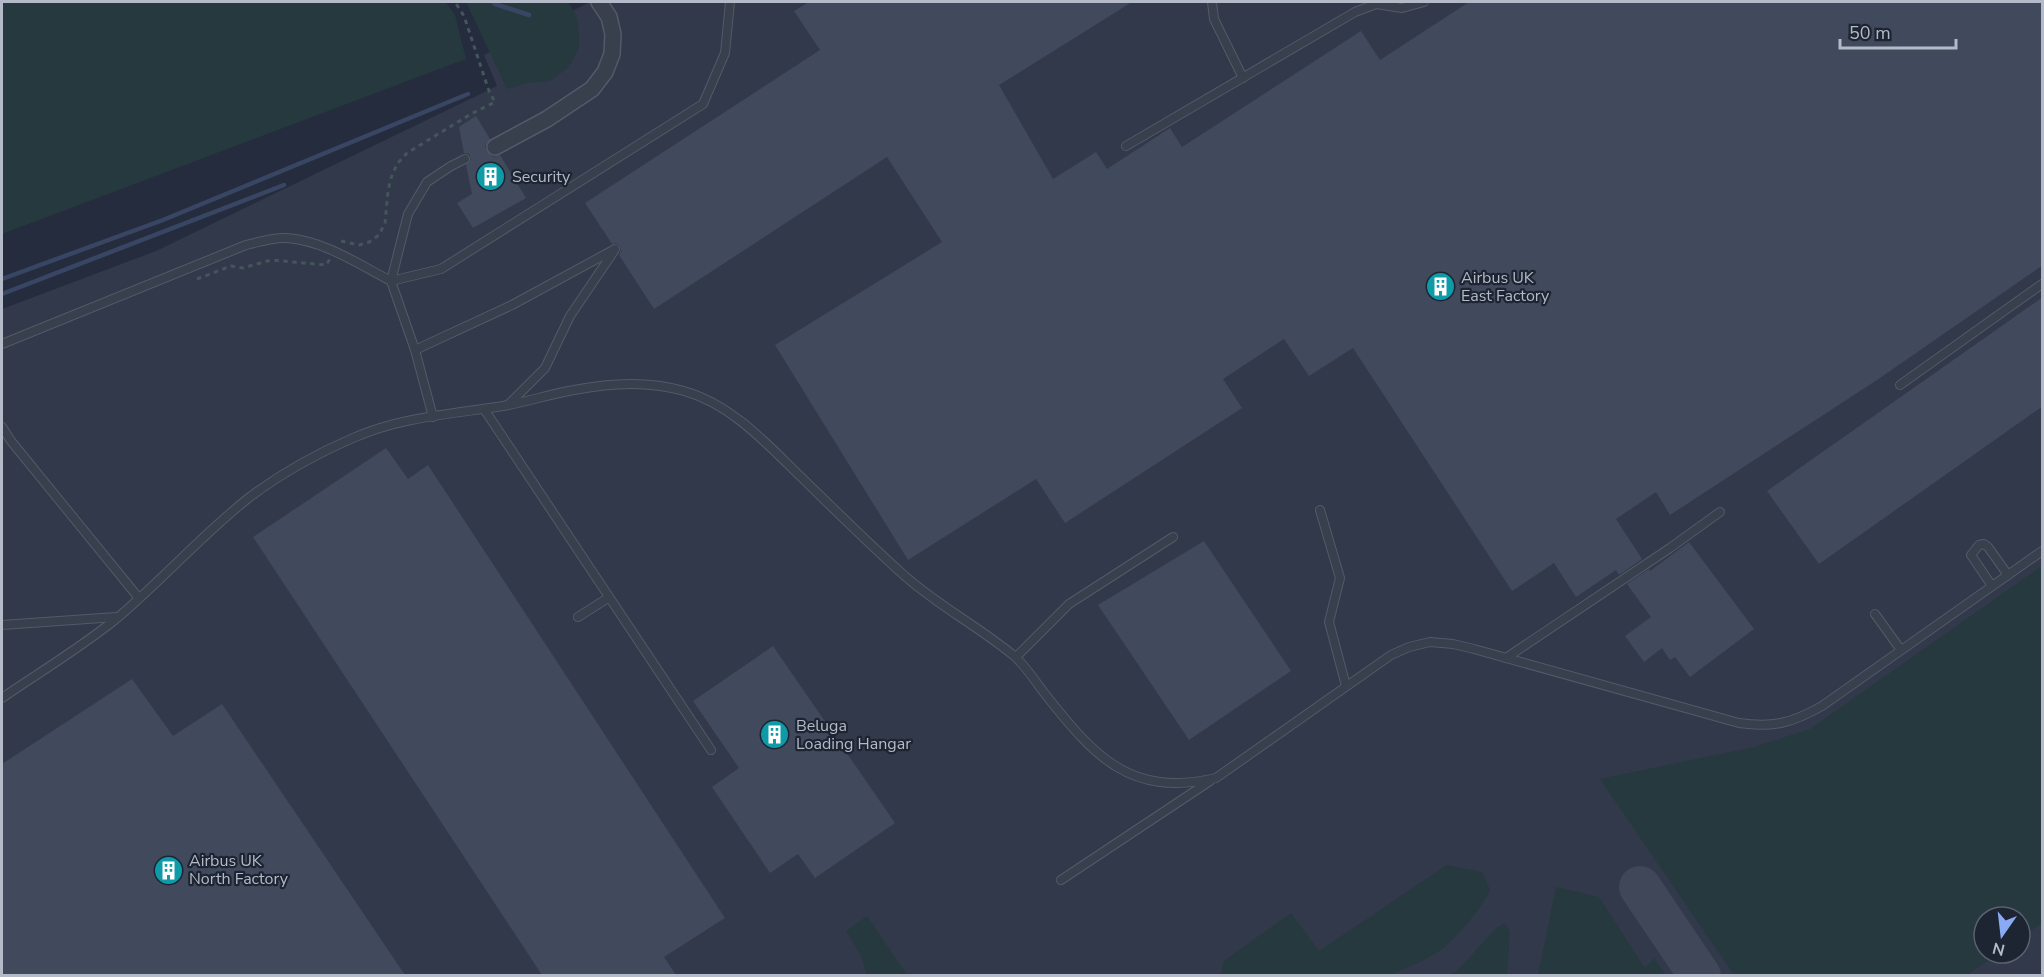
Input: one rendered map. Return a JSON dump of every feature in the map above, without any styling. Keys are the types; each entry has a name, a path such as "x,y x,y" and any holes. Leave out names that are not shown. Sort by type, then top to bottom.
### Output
{"street":[{"path":"495,147 547,119 592,89 605,72 612,54 613,34 609,17 599,2"}],"lane":[{"path":"2,344 246,245 267,240 286,238 308,242 335,252 391,281 441,269 703,104 725,53 730,2"},
{"path":"1212,2 1214,19 1242,78"},
{"path":"1126,146 1372,3 1402,8 1424,2"},
{"path":"432,417 415,350 391,281 408,214 427,182 465,159"},
{"path":"415,350 512,305 615,249 570,316 545,368 508,405"},
{"path":"1900,385 2043,284"},
{"path":"2,698 75,649 117,617 248,498 285,474 354,438 392,424 508,405 576,389 633,384 682,390 713,403 736,417 909,580 1016,657 1078,735 1096,753 1129,774 1148,780 1175,784 1215,778"},
{"path":"484,409 711,750"},
{"path":"2,427 138,597"},
{"path":"1320,510 1340,578 1329,622 1346,686"},
{"path":"1506,658 1670,548 1719,512"},
{"path":"1016,657 1069,604 1173,537"},
{"path":"1992,586 1971,555 1979,545 1984,544 1988,547 2008,575"},
{"path":"1061,880 1215,778 1390,655 1409,647 1430,642 1453,644 1739,723 1760,726 1791,721 1806,715 2043,551"},
{"path":"578,617 608,597"},
{"path":"1875,614 1901,650"},
{"path":"2,625 117,617"}],"path":[{"path":"191,281 231,266 243,268 271,260 326,266 342,241 359,245 379,235 385,223 388,191 397,164 407,153 495,102 489,91 464,16 455,2"}],"shaded area":[{"path":"590,2 2042,2 2042,975 2,976 2,309 156,251 497,86 484,55"}],"green space":[{"path":"2,2 446,2 455,15 466,59 2,234"},
{"path":"466,2 568,2 576,15 579,48 569,67 550,81 528,83 507,89"},
{"path":"2042,566 2042,923 2032,930 2032,905 1972,905 1972,965 1982,965 1967,975 1734,975 1600,779 1754,747 1810,729"},
{"path":"1447,865 1482,872 1490,890 1460,932 1438,952 1421,961 1391,975 1221,975 1224,961 1291,913 1319,951"},
{"path":"1556,887 1599,897 1645,968 1654,958 1666,975 1538,975"},
{"path":"867,916 907,975 867,975 861,956 846,931"},
{"path":"1504,923 1510,931 1507,975 1449,975 1457,971 1495,929"}],"building":[{"name":"Airbus UK East Factory","path":"809,2 1132,2 999,85 1053,179 1096,152 1107,169 1170,128 1182,147 1361,31 1380,60 1469,2 2043,2 2043,265 1880,378 1670,515 1656,492 1616,519 1642,559 1619,575 1616,570 1576,597 1554,563 1512,591 1353,348 1309,376 1284,339 1223,379 1242,408 1065,523 1036,479 908,560 775,345 942,242 887,157 654,309 619,255 620,246 616,243 612,244 585,203 820,50 794,11"},
{"name":"Security","path":"476,116 490,139 485,146 487,152 494,157 500,155 526,198 473,228 457,203 472,194 466,165 471,159 469,154 464,153 459,127"},
{"path":"2043,297 2043,406 1819,564 1767,491"},
{"path":"386,448 408,479 428,465 725,918 664,957 676,975 542,975 253,537"},
{"path":"1204,541 1291,671 1189,740 1098,605"},
{"path":"1689,542 1754,629 1690,677 1675,657 1670,660 1662,648 1644,662 1625,636 1651,617 1627,584 1649,569 1650,571"},
{"name":"Beluga Loading Hangar","path":"773,646 895,823 815,878 798,854 770,873 712,787 739,768 693,701"},
{"name":"Airbus UK North Factory","path":"132,679 173,736 222,704 405,975 2,975 2,764"}],"waterway":[{"path":"493,2 529,15"},
{"path":"2,279 163,220 468,94"},
{"path":"2,294 284,185"}],"taxiway":[{"path":"1640,887 1700,976"}],"place":[{"name":"Security","path":"491,177"},
{"name":"Airbus UK East Factory","path":"1440,287"},
{"name":"Beluga Loading Hangar","path":"775,735"},
{"name":"Airbus UK North Factory","path":"168,870"}]}
